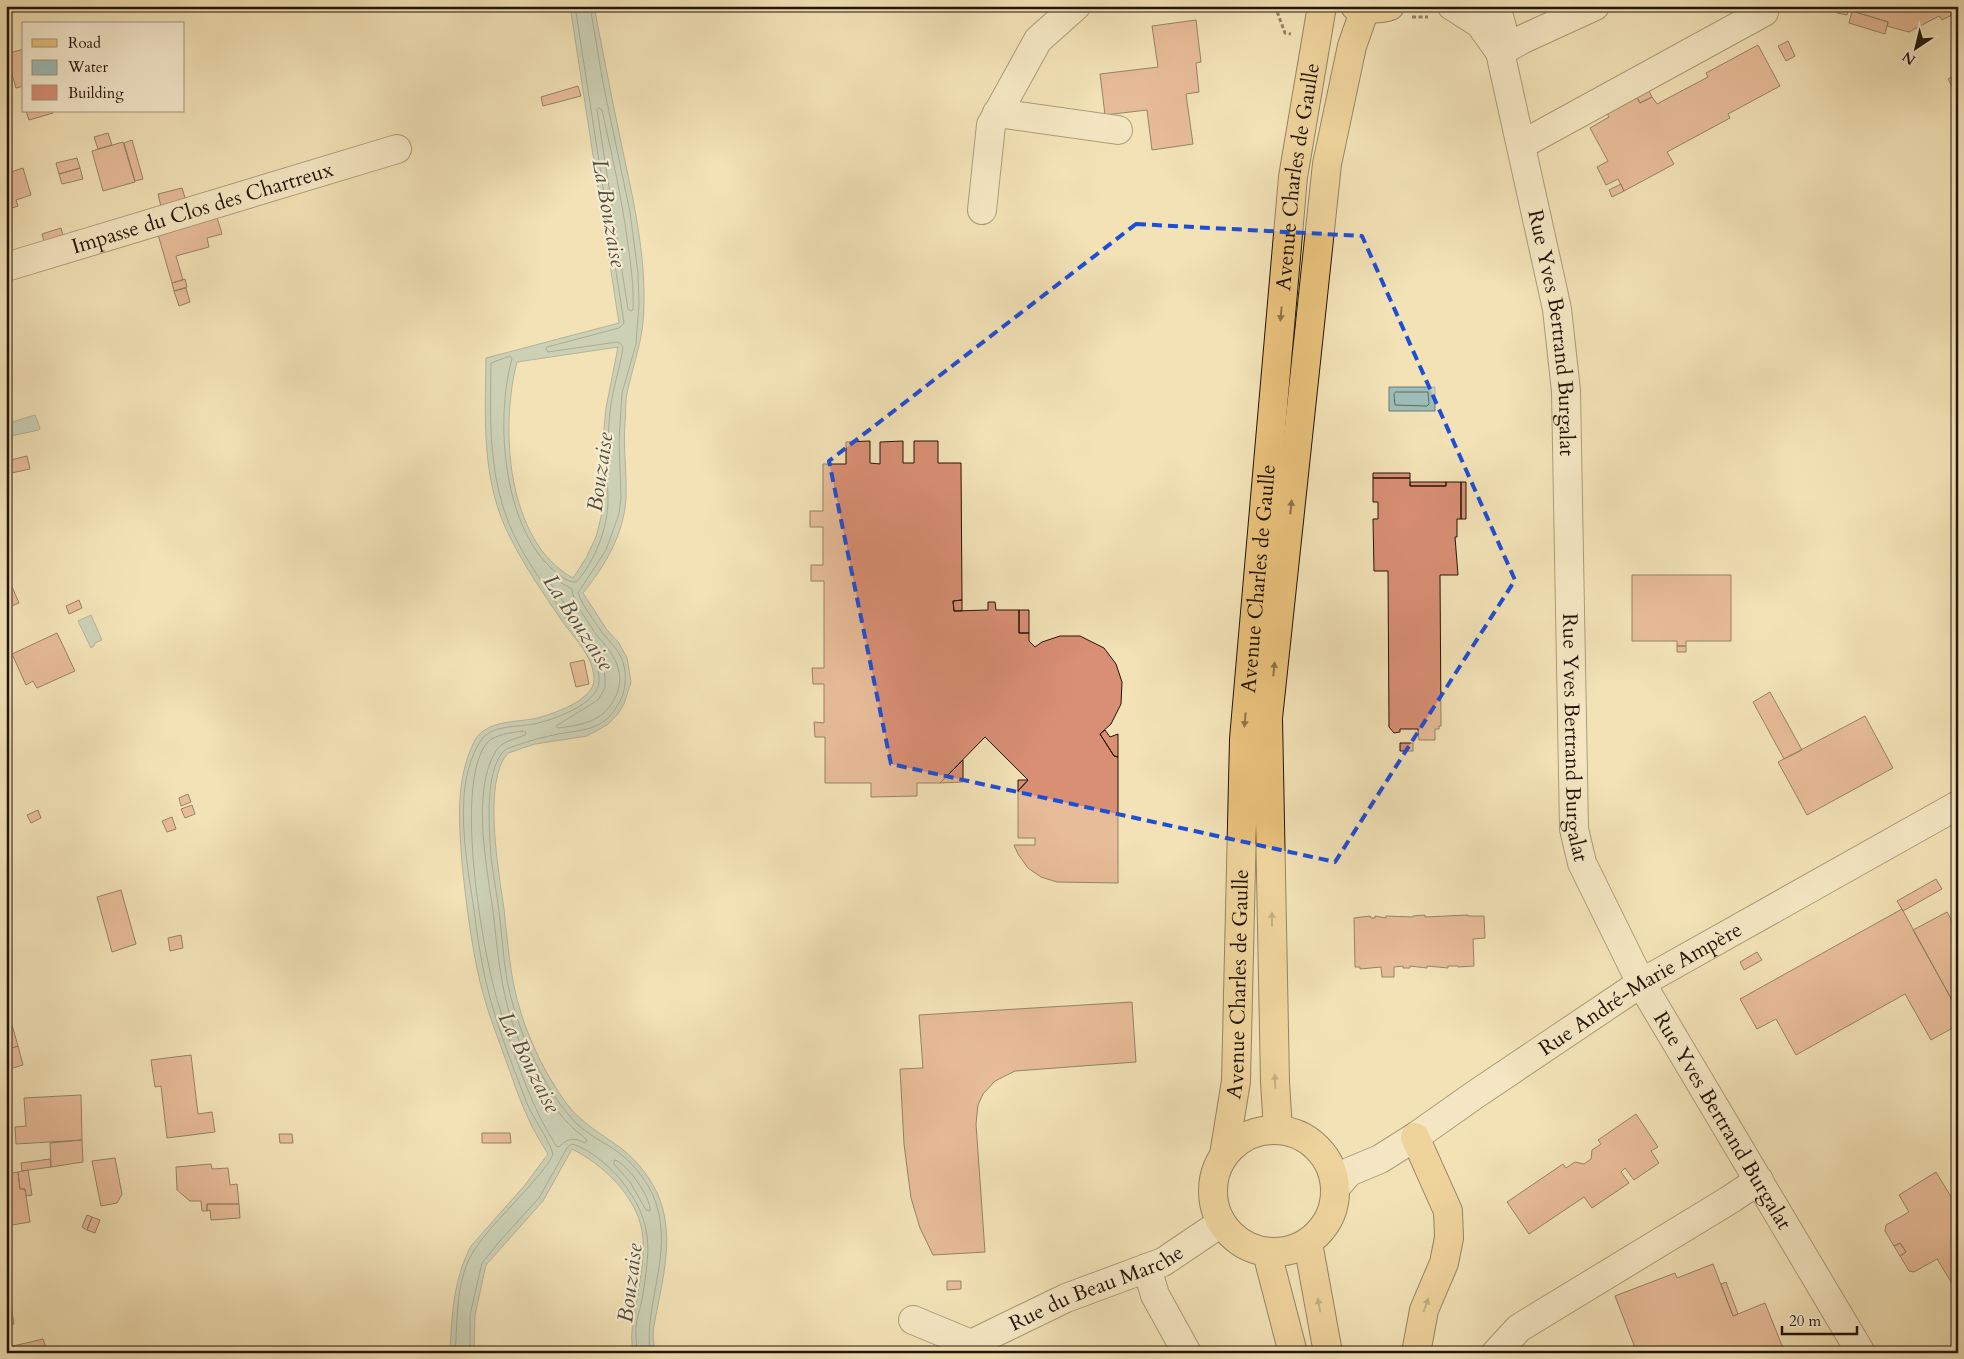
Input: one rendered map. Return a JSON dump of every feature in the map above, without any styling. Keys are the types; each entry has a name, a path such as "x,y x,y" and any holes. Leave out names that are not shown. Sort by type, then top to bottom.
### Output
{"main road":[{"name":"Avenue Charles de Gaulle","path":"1224,1155 1239,1141 1257,1132 1278,1130 1296,1134 1311,1142 1323,1155 1332,1170 1335,1188 1333,1209 1324,1228 1308,1243 1288,1251 1267,1253 1249,1248 1233,1238 1221,1222 1214,1206 1212,1188 1216,1171 1224,1155 1236,1081 1244,739 1293,177 1322,6"},
{"name":"Avenue Charles de Gaulle","path":"1278,1130 1275,1082 1268,718 1327,164 1352,46 1370,7"},
{"path":"1415,1137 1448,1211 1449,1238 1444,1263 1424,1310 1416,1353"},
{"path":"1308,1243 1328,1353"},
{"path":"1267,1253 1293,1353"}],"street":[{"path":"982,210 991,125 1038,40 1076,6"},
{"name":"Rue Yves Bertrand Burgalat","path":"1452,6 1480,24 1500,52"},
{"name":"Rue Yves Bertrand Burgalat","path":"1496,6 1502,26 1500,52 1557,308 1566,391 1574,829 1582,863 1642,983 1861,1353"},
{"path":"1500,52 1523,39 1595,6"},
{"path":"1521,145 1764,12"},
{"path":"997,113 1118,130"},
{"name":"Impasse du Clos des Chartreux","path":"6,268 397,149"},
{"name":"Rue André-Marie Ampère","path":"1335,1188 1349,1172 1380,1159 1415,1137 1642,983 1958,804"},
{"path":"1496,1353 1519,1328 1731,1199 1758,1180"},
{"name":"Rue du Beau Marche","path":"913,1320 971,1344 1066,1298 1163,1262 1221,1222"},
{"path":"1147,1268 1155,1295 1187,1353"}],"path":[{"path":"1275,6 1285,33"}],"highlighted area":[{"path":"1136,224 1362,236 1515,580 1335,862 891,764 829,461"}],"water":[{"name":"La Bouzaise","path":"570,6 594,6 634,205 643,264 644,317 626,400 624,442 626,498 622,524 606,561 583,593 607,630 619,643 627,658 631,682 624,704 618,714 607,725 587,736 535,744 508,753 500,766 496,784 494,828 512,974 517,1000 530,1037 546,1072 567,1104 586,1123 628,1154 649,1179 660,1200 664,1216 667,1247 653,1329 655,1353 633,1353 632,1326 643,1257 643,1239 639,1218 633,1205 616,1182 595,1163 572,1149 543,1201 486,1265 475,1315 474,1353 450,1353 454,1298 460,1272 471,1246 525,1185 548,1154 532,1127 520,1099 489,1014 480,982 469,922 462,863 460,800 464,770 475,740 486,729 509,722 541,717 561,710 580,700 588,693 593,686 594,678 590,661 586,654 528,570 501,518 494,496 487,450 486,358 619,323","holes":["618,347 606,408 601,459 603,509 596,537 586,558 573,578 551,561 534,538 521,511 514,481 509,418 517,362"]},
{"path":"1389,387 1435,387 1435,411 1389,411"},
{"path":"35,415 39,430 6,437 6,424"},
{"path":"91,615 102,640 95,643 91,648 78,621"}],"building":[{"path":"1836,6 1952,6 1956,13 1942,20 1939,16 1909,32 1887,26 1888,22"},
{"path":"1838,7 1848,10 1847,15 1837,13"},
{"path":"1852,11 1888,22 1885,34 1849,23"},
{"path":"1196,20 1201,62 1196,63 1199,92 1186,94 1193,144 1152,150 1147,110 1105,115 1100,74 1158,67 1152,26"},
{"path":"1788,41 1795,56 1786,61 1778,46"},
{"path":"1758,45 1780,86 1728,114 1730,118 1667,152 1674,164 1624,191 1618,179 1606,185 1597,167 1608,161 1590,128 1609,117 1602,104 1632,88 1640,103 1652,97 1657,104 1708,77 1706,73"},
{"path":"22,50 22,86 16,88 6,54"},
{"path":"1958,74 1958,91 1955,92 1948,79"},
{"path":"1644,81 1652,97 1640,103 1632,88"},
{"path":"578,86 581,96 543,106 541,97"},
{"path":"26,112 53,112 53,113 29,120"},
{"path":"108,133 112,145 98,149 94,137"},
{"path":"132,140 143,179 135,181 124,143"},
{"path":"123,142 135,182 103,191 92,151"},
{"path":"77,158 80,168 59,174 56,163"},
{"path":"23,168 31,195 16,200 18,206 6,210 6,175"},
{"path":"80,168 83,179 62,184 59,174"},
{"path":"1621,184 1624,191 1612,197 1609,190"},
{"path":"182,188 187,204 162,211 158,194"},
{"path":"216,214 222,234 207,238 209,247 176,256 183,280 172,283 157,231"},
{"path":"61,228 64,240 45,245 42,234"},
{"path":"185,279 187,287 174,291 172,283"},
{"path":"186,288 190,302 179,306 174,291"},
{"path":"870,441 870,463 880,464 880,442 903,441 903,463 914,463 914,441 938,441 938,463 961,463 962,600 953,601 954,611 988,610 988,602 995,602 996,610 1019,610 1019,633 1029,633 1029,641 1035,647 1042,642 1060,636 1080,636 1104,648 1116,664 1122,682 1121,704 1111,724 1100,734 1114,756 1118,757 1118,883 1057,882 1041,877 1028,868 1014,845 1035,845 1035,838 1018,838 1018,791 1028,780 985,737 940,783 917,783 917,796 871,797 871,783 825,783 825,737 815,737 814,722 824,723 824,684 813,684 812,668 824,668 824,581 811,581 811,565 823,565 823,527 810,527 810,511 823,511 823,464 846,464 846,442"},
{"path":"27,456 30,469 7,474 6,461"},
{"path":"1373,473 1410,473 1410,478 1373,478"},
{"path":"1373,478 1410,478 1410,486 1446,486 1446,482 1461,482 1461,519 1457,519 1457,537 1455,537 1458,575 1440,575 1441,726 1439,726 1439,729 1435,729 1435,740 1419,740 1418,729 1400,729 1400,732 1394,733 1389,727 1388,571 1374,571 1373,519 1378,519 1378,502 1373,502"},
{"path":"1410,482 1446,482 1446,486 1410,486"},
{"path":"1461,482 1466,482 1466,519 1461,519"},
{"path":"1632,575 1731,575 1731,641 1686,641 1686,646 1677,646 1677,641 1632,641"},
{"path":"10,582 19,603 6,608 6,583"},
{"path":"79,600 82,608 69,614 66,606"},
{"path":"962,600 962,611 954,611 953,601"},
{"path":"1019,610 1029,610 1029,633 1019,633"},
{"path":"57,633 75,671 37,688 33,681 26,685 12,654"},
{"path":"1677,646 1686,646 1686,652 1677,652"},
{"path":"584,660 589,684 576,687 570,663"},
{"path":"1770,692 1802,750 1784,759 1753,702"},
{"path":"1865,716 1893,768 1807,815 1778,762"},
{"path":"1105,730 1110,737 1118,734 1118,757 1114,756 1100,734"},
{"path":"1400,743 1413,743 1413,751 1400,751"},
{"path":"963,760 963,782 940,783"},
{"path":"1018,780 1028,780 1018,791"},
{"path":"188,794 191,802 181,806 179,798"},
{"path":"192,805 195,814 185,818 181,809"},
{"path":"38,810 41,818 31,823 27,815"},
{"path":"172,817 176,829 167,832 162,821"},
{"path":"1936,879 1942,889 1903,911 1897,901"},
{"path":"121,890 136,944 112,952 97,897"},
{"path":"1902,909 1958,1011 1958,1025 1931,1040 1905,994 1796,1055 1776,1019 1757,1029 1740,999"},
{"path":"1947,912 1958,932 1958,1011 1913,930"},
{"path":"1425,915 1425,917 1484,916 1485,938 1473,939 1474,966 1448,966 1448,968 1427,966 1427,968 1394,967 1394,977 1382,977 1381,967 1360,969 1360,967 1355,967 1354,918"},
{"path":"181,935 183,948 170,951 168,938"},
{"path":"1757,952 1762,960 1744,970 1740,962"},
{"path":"1132,1002 1136,1062 1015,1071 995,1081 983,1094 978,1105 976,1124 985,1252 933,1255 920,1228 911,1198 904,1144 900,1069 923,1068 919,1015"},
{"path":"12,1025 18,1046 6,1050 6,1026"},
{"path":"18,1046 23,1065 6,1070 6,1050"},
{"path":"191,1055 198,1114 212,1112 215,1132 167,1138 161,1086 155,1087 151,1060"},
{"path":"81,1095 82,1140 16,1144 15,1127 26,1126 24,1098"},
{"path":"1636,1114 1658,1147 1651,1151 1659,1163 1634,1180 1625,1168 1621,1172 1629,1183 1592,1208 1584,1197 1529,1234 1507,1202 1563,1164 1566,1168 1575,1162 1584,1164 1591,1159 1592,1150 1601,1144 1598,1140"},
{"path":"482,1133 510,1133 511,1143 482,1143"},
{"path":"279,1134 292,1134 293,1143 280,1143"},
{"path":"82,1140 83,1162 51,1167 50,1143"},
{"path":"115,1158 122,1194 117,1203 101,1206 92,1161"},
{"path":"50,1159 51,1167 22,1171 21,1163"},
{"path":"211,1164 212,1169 228,1168 230,1185 237,1184 239,1204 207,1204 207,1211 202,1211 201,1201 190,1201 177,1190 176,1167"},
{"path":"28,1170 32,1195 26,1196 25,1189 20,1189 18,1172"},
{"path":"18,1172 20,1189 25,1189 30,1222 6,1226 6,1174"},
{"path":"1936,1172 1958,1208 1958,1293 1937,1259 1914,1272 1909,1271 1900,1256 1906,1252 1900,1243 1894,1246 1885,1231 1886,1225 1909,1212 1899,1195"},
{"path":"207,1204 239,1204 240,1218 211,1220 210,1210 207,1211"},
{"path":"87,1215 92,1217 87,1230 82,1227"},
{"path":"92,1217 100,1220 95,1233 87,1230"},
{"path":"1900,1243 1906,1252 1900,1256 1894,1246"},
{"path":"1713,1264 1733,1316 1765,1303 1785,1353 1637,1353 1615,1296 1675,1273 1677,1278"},
{"path":"947,1281 961,1281 961,1289 947,1290"},
{"path":"1726,1282 1738,1314 1733,1316 1721,1284"},
{"path":"6,1294 9,1294 14,1324 6,1325"},
{"path":"43,1339 48,1353 16,1353 13,1346"},
{"path":"8,1341 10,1347 13,1346 16,1353 6,1353 6,1342"}],"water label":[{"name":"Bouzaise","path":"599,472"},
{"name":"Bouzaise","path":"629,1283"}]}
